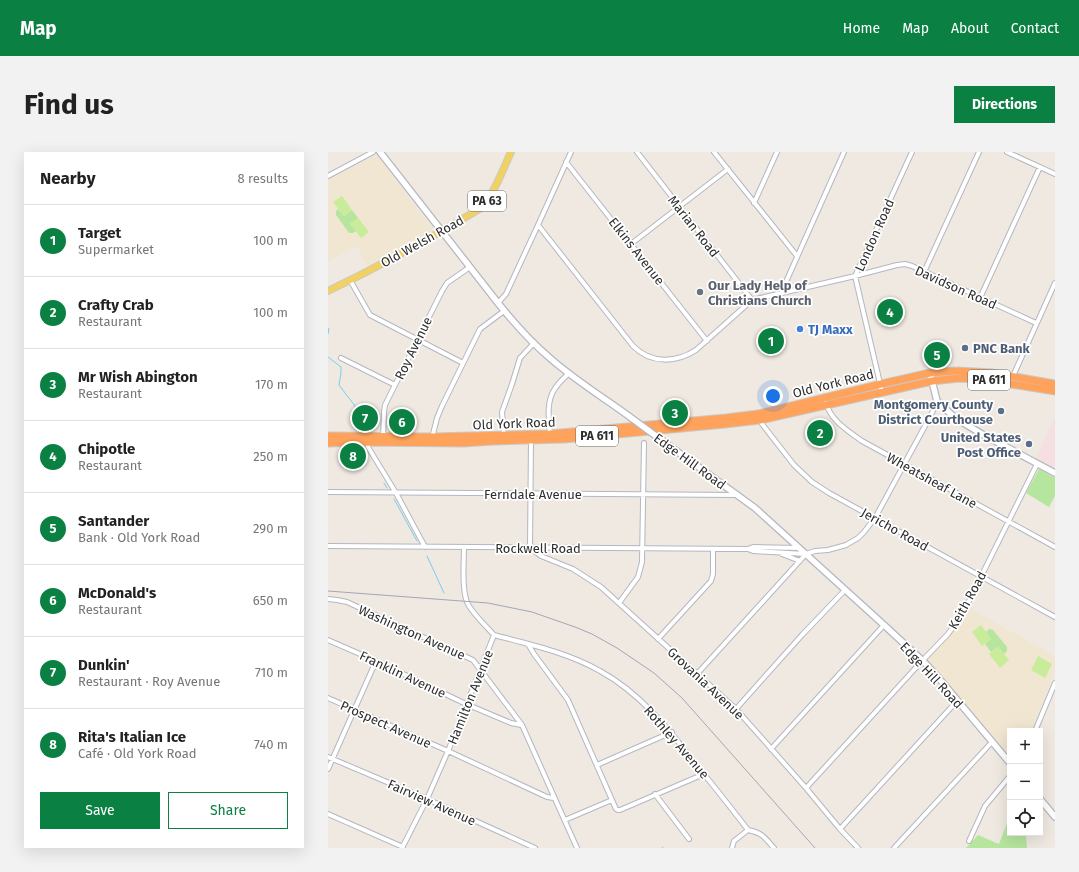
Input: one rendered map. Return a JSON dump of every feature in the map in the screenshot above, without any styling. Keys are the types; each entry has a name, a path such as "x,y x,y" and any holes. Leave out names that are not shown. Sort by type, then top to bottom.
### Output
{"highway":[{"name":"Old York Road","path":"825,401 882,392 956,371 992,373 1055,384"},
{"name":"Old York Road","path":"328,436 431,440 531,437 564,439 725,424 825,401 881,384 931,377 980,379 1055,392"},
{"name":"Old York Road","path":"531,437 726,418 759,417"},
{"name":"Old York Road","path":"328,443 367,442 383,439"}],"main road":[{"name":"Old Welsh Road","path":"328,290 350,280 442,231 484,204 490,197 511,152"}],"street":[{"path":"328,176 373,152"},
{"name":"Edge Hill Road","path":"380,152 504,311 534,343 569,373 755,508 922,660 1007,760"},
{"path":"498,303 506,294 571,152"},
{"name":"Marian Road","path":"637,152 752,300"},
{"path":"714,152 797,256"},
{"path":"754,203 777,152"},
{"path":"781,293 844,152"},
{"name":"London Road","path":"882,392 855,276 912,152"},
{"path":"924,272 979,152"},
{"path":"1008,152 1055,174"},
{"name":"Elkins Avenue","path":"566,162 707,341"},
{"path":"980,298 1040,167"},
{"path":"631,244 728,169"},
{"name":"Davidson Road","path":"538,225 630,343 643,354 657,359 674,360 690,354 707,341 752,300 905,264 1036,323"},
{"name":"Roy Avenue","path":"383,439 384,408 417,339 444,286 470,267"},
{"path":"350,280 370,315 464,363"},
{"path":"1013,376 1055,283"},
{"path":"431,440 442,406 480,330 504,311"},
{"path":"504,438 502,412 520,358 534,343"},
{"path":"341,358 395,385"},
{"path":"550,434 550,399 553,391 569,373"},
{"path":"931,377 937,401 955,418 1055,473"},
{"name":"Wheatsheaf Lane","path":"825,401 830,414 846,430 862,441 1055,547"},
{"name":"Rockwell Road","path":"328,546 713,548 748,549 753,551 806,554 815,551 828,550 846,545 858,538 875,518 932,413 937,401"},
{"name":"Jericho Road","path":"759,417 762,424 794,465 812,482 829,493 1055,617"},
{"path":"530,548 531,437"},
{"path":"367,442 368,447 396,493 425,547"},
{"path":"619,603 638,576 642,562 644,443"},
{"name":"Keith Road","path":"806,788 922,660 948,634 960,617 1037,464"},
{"name":"Ferndale Avenue","path":"328,492 531,495 739,495"},
{"name":"Hamilton Avenue","path":"403,848 448,751 494,635 476,615 468,604 464,595 464,547"},
{"name":"Rockwell Road","path":"748,549 753,547 800,548"},
{"name":"Grovania Avenue","path":"530,548 541,556 573,569 601,587 736,709 858,848"},
{"path":"658,639 711,581 713,574 713,548"},
{"name":"Rockwell Road","path":"777,552 800,561"},
{"path":"697,674 806,554"},
{"path":"736,709 802,635 845,590"},
{"name":"Washington Avenue","path":"328,599 347,602 473,660 522,725 577,848"},
{"path":"771,749 884,625"},
{"name":"Rothley Avenue","path":"494,635 551,650 573,658 616,680 639,699 672,732 748,830 756,831 762,835 774,848"},
{"name":"Franklin Avenue","path":"328,640 466,704 511,723 522,725"},
{"path":"528,644 568,700 616,809 618,810 704,774"},
{"path":"328,769 330,758 355,710 376,661"},
{"path":"1036,728 1054,689 1055,683"},
{"name":"Prospect Avenue","path":"328,698 554,798"},
{"path":"840,829 957,701"},
{"path":"597,765 672,732"},
{"path":"894,848 992,742"},
{"name":"Fairview Avenue","path":"330,758 427,798 535,848"},
{"path":"969,841 985,806 1007,780"},
{"path":"655,794 689,839"},
{"path":"565,820 612,800"},
{"path":"1041,800 1055,817"},
{"path":"328,814 403,848"},
{"path":"732,848 734,840 748,830"}],"shaded area":[{"path":"377,155 434,231 367,267 357,246 328,261 328,179"},
{"path":"1055,417 1055,469 1036,459"},
{"path":"968,607 1055,656 1055,672 1032,728 1007,728 1007,756 926,661 949,635"}],"green space":[{"path":"342,196 352,210 344,216 333,202"},
{"path":"338,209 344,216 352,210 358,218 350,224 356,231 349,233 336,215 336,211"},
{"path":"358,218 369,232 361,238 350,224"},
{"path":"1039,469 1055,478 1055,496 1049,507 1026,493"},
{"path":"981,625 991,639 982,646 972,632"},
{"path":"989,629 993,630 1007,647 1007,651 1004,654 998,647 991,652 985,644 991,639 986,632"},
{"path":"998,647 1009,660 1000,668 989,654"},
{"path":"1038,656 1052,664 1045,678 1031,670"},
{"path":"1007,823 1007,836 1026,836 1027,848 966,848 978,835 999,844"}],"waterway":[{"path":"328,328 328,334"},
{"path":"328,357 341,367 339,385 355,406 356,430"},
{"path":"384,483 387,488"},
{"path":"394,499 417,541"},
{"path":"427,556 444,593"}],"railway":[{"path":"328,591 488,603 532,612 592,634 617,648 654,673 682,698 815,848"}],"place":[{"name":"Our Lady Help of Christians Church","path":"700,292"},
{"name":"Chipotle","path":"890,312"},
{"name":"TJ Maxx","path":"800,329"},
{"name":"Target","path":"771,341"},
{"name":"PNC Bank","path":"965,348"},
{"name":"Santander","path":"937,355"},
{"name":"Montgomery County District Courthouse","path":"1001,411"},
{"name":"Mr Wish Abington","path":"675,413"},
{"name":"Dunkin'","path":"365,418"},
{"name":"McDonald's","path":"402,422"},
{"name":"Crafty Crab","path":"820,433"},
{"name":"United States Post Office","path":"1029,444"},
{"name":"Rita's Italian Ice","path":"353,456"}]}
